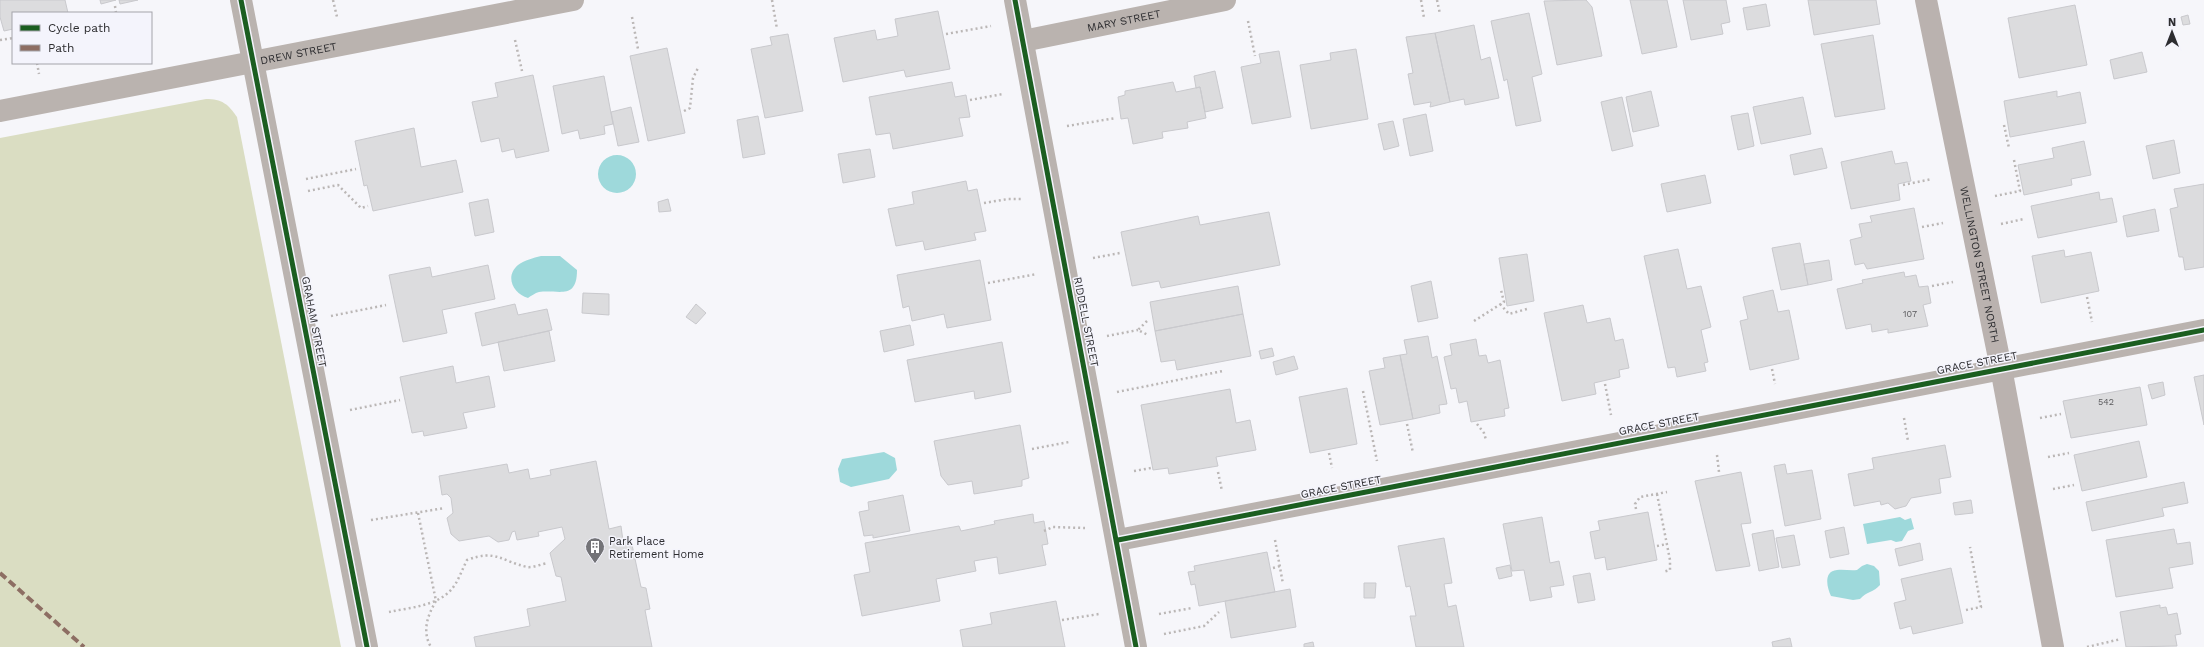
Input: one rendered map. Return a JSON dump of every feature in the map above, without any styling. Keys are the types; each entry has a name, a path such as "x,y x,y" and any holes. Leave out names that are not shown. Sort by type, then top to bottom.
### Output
{"main road":[{"name":"WELLINGTON STREET NORTH","path":"1926,0 2001,368 2053,647"}],"street":[{"name":"GRAHAM STREET","path":"241,0 367,647"},
{"name":"DREW STREET","path":"0,111 573,0"},
{"name":"RIDDELL STREET","path":"1015,0 1118,540 1136,647"},
{"name":"MARY STREET","path":"1023,41 1225,0"},
{"name":"GRACE STREET","path":"1118,540 2001,368 2204,330"}],"path":[{"path":"333,0 337,18"},
{"path":"772,0 777,29"},
{"path":"1421,0 1424,18"},
{"path":"1437,0 1440,14"},
{"path":"115,6 116,12"},
{"path":"632,17 638,49"},
{"path":"1248,21 1255,56"},
{"path":"946,34 995,25"},
{"path":"0,40 12,38"},
{"path":"515,40 522,71"},
{"path":"37,64 40,77"},
{"path":"684,111 690,108 693,78 698,68"},
{"path":"970,100 1007,93"},
{"path":"1065,127 1116,118"},
{"path":"2004,125 2009,148"},
{"path":"1993,197 2020,191 2014,160"},
{"path":"303,179 356,169"},
{"path":"1903,186 1939,178"},
{"path":"306,191 338,186 361,208 368,206"},
{"path":"984,202 1008,199 1027,199"},
{"path":"1998,224 2024,219"},
{"path":"1922,227 1948,222"},
{"path":"1090,258 1120,253"},
{"path":"988,284 1040,274"},
{"path":"1932,286 1959,281"},
{"path":"1474,321 1504,302 1502,290"},
{"path":"2087,297 2093,326"},
{"path":"1500,304 1509,314 1527,309"},
{"path":"330,316 386,305"},
{"path":"1147,321 1138,330 1148,335"},
{"path":"1772,369 1776,388"},
{"path":"1114,392 1223,371"},
{"path":"1605,384 1612,419"},
{"path":"1363,391 1378,466"},
{"path":"349,410 400,400"},
{"path":"1902,410 1908,441"},
{"path":"2036,419 2061,414"},
{"path":"1407,424 1414,458"},
{"path":"1477,424 1484,433 1486,444"},
{"path":"1032,449 1072,442"},
{"path":"1329,453 1333,474"},
{"path":"1716,453 1719,472"},
{"path":"2044,458 2069,453"},
{"path":"1129,472 1151,468"},
{"path":"1218,472 1223,495"},
{"path":"2051,490 2074,485"},
{"path":"1636,509 1635,504 1640,497 1667,492"},
{"path":"1657,494 1670,566 1670,570 1663,572"},
{"path":"370,520 445,508"},
{"path":"418,513 436,601 431,609 426,628 426,638 431,647"},
{"path":"1044,531 1053,527 1087,528"},
{"path":"1274,533 1283,584"},
{"path":"1657,546 1667,544"},
{"path":"1966,610 1981,607 1970,547"},
{"path":"388,612 436,601 446,596 456,583 467,560 477,556 492,555 527,567 548,563"},
{"path":"1273,568 1280,566"},
{"path":"1155,615 1192,608"},
{"path":"1158,635 1204,626 1218,612"},
{"path":"1062,620 1103,613"},
{"path":"2087,647 2121,639"}],"green space":[{"path":"206,99 224,103 237,117 341,647 0,647 0,138"}],"water":[{"path":"613,155 621,155 631,160 635,167 635,181 631,188 621,193 613,193 603,188 601,185 598,178 598,170 603,160 606,158"},
{"path":"541,256 560,256 577,270 574,286 570,290 565,292 539,292 528,298 523,296 515,289 511,280 514,270 523,262"},
{"path":"884,452 895,458 897,470 889,479 851,487 840,482 838,469 842,459"},
{"path":"1900,517 1905,520 1911,518 1914,529 1908,531 1902,541 1896,542 1891,540 1867,544 1863,524"},
{"path":"1867,564 1874,566 1879,571 1880,585 1878,587 1860,599 1853,600 1831,596 1827,585 1827,580 1830,573 1837,570 1857,570"}],"building":[{"path":"0,0 65,0 68,12 12,12 12,29 4,31 0,17"},
{"path":"100,0 116,0 101,4"},
{"path":"119,0 138,0 120,4"},
{"path":"1586,0 1592,7 1602,56 1557,65 1544,1"},
{"path":"1630,0 1667,0 1677,47 1642,54"},
{"path":"1683,0 1726,0 1730,22 1721,24 1723,34 1691,40"},
{"path":"1808,0 1876,0 1880,24 1814,35"},
{"path":"1766,4 1770,26 1747,30 1743,8"},
{"path":"2075,5 2087,65 2019,78 2008,18"},
{"path":"938,11 950,69 906,77 904,70 843,82 834,38 875,30 877,40 898,36 895,19"},
{"path":"1529,13 1542,74 1532,77 1541,121 1516,126 1507,79 1504,81 1491,21"},
{"path":"2188,15 2190,24 2183,25 2181,17"},
{"path":"1474,25 1481,60 1490,57 1499,98 1465,105 1464,99 1450,102 1435,33"},
{"path":"1435,33 1450,102 1430,107 1431,102 1414,105 1408,74 1413,73 1406,37"},
{"path":"788,34 803,111 765,118 751,49 772,45 770,37"},
{"path":"1873,35 1885,109 1835,117 1821,44"},
{"path":"667,48 685,133 648,141 630,56"},
{"path":"1356,49 1368,119 1311,129 1300,65 1331,60 1330,53"},
{"path":"1279,51 1291,117 1252,124 1241,67 1261,63 1259,54"},
{"path":"2142,52 2147,72 2114,79 2110,60"},
{"path":"1215,71 1223,108 1205,112 1200,87 1196,88 1194,76"},
{"path":"533,75 549,151 516,158 514,149 502,152 499,138 481,142 472,102 498,97 495,83"},
{"path":"604,76 613,124 604,126 605,134 580,139 578,130 562,134 553,86"},
{"path":"952,82 955,97 966,95 970,117 959,118 963,136 893,149 890,133 876,135 869,97"},
{"path":"1173,82 1176,92 1200,87 1206,118 1187,122 1188,128 1162,132 1163,138 1133,144 1128,118 1121,119 1118,97 1125,95 1125,91"},
{"path":"1651,91 1659,126 1633,132 1626,97"},
{"path":"2057,91 2057,97 2080,92 2086,123 2010,137 2004,101"},
{"path":"1622,97 1633,146 1612,151 1601,102"},
{"path":"1803,97 1811,134 1761,144 1753,107"},
{"path":"631,107 639,142 618,146 611,112"},
{"path":"1748,113 1754,146 1738,150 1731,116"},
{"path":"1426,114 1433,151 1410,156 1403,119"},
{"path":"758,116 765,154 743,158 737,120"},
{"path":"1393,121 1399,146 1384,150 1378,124"},
{"path":"414,128 421,167 456,160 463,192 373,211 367,185 364,186 355,141"},
{"path":"2174,140 2180,173 2153,179 2146,146"},
{"path":"2084,141 2091,175 2071,179 2072,185 2024,195 2018,165 2054,158 2052,148"},
{"path":"1822,148 1827,168 1794,175 1790,155"},
{"path":"870,149 875,177 843,183 838,154"},
{"path":"1892,151 1895,164 1907,162 1911,181 1898,184 1900,200 1851,209 1841,162"},
{"path":"1705,175 1711,203 1667,212 1661,184"},
{"path":"966,181 968,191 977,189 986,231 974,233 976,240 925,250 923,241 896,246 888,209 914,204 912,192"},
{"path":"2204,184 2204,267 2185,270 2183,257 2179,257 2170,209 2178,207 2174,189"},
{"path":"2099,192 2100,200 2112,198 2117,222 2038,238 2031,206"},
{"path":"488,199 494,232 475,236 469,203"},
{"path":"668,199 671,211 659,212 658,202"},
{"path":"1914,208 1924,259 1867,269 1864,263 1855,265 1850,240 1862,237 1859,224 1872,222 1870,216"},
{"path":"2155,209 2159,231 2127,237 2123,216"},
{"path":"1269,212 1280,265 1161,288 1159,281 1132,286 1121,232 1198,216 1200,225"},
{"path":"1800,243 1808,285 1781,290 1772,248"},
{"path":"1678,249 1687,289 1701,286 1711,327 1701,330 1708,362 1704,363 1706,371 1677,377 1675,367 1668,368 1644,256"},
{"path":"2064,250 2065,257 2091,252 2099,291 2041,303 2032,256"},
{"path":"1527,254 1534,301 1507,306 1499,258"},
{"path":"980,260 991,320 947,328 944,314 912,321 909,306 903,308 897,275"},
{"path":"1829,260 1832,280 1808,285 1804,264"},
{"path":"488,265 495,299 442,310 447,333 403,342 389,275 430,267 432,277"},
{"path":"1904,272 1905,277 1916,275 1919,287 1928,286 1931,303 1923,305 1928,326 1888,333 1888,329 1872,332 1871,324 1846,329 1837,289 1863,283 1862,280"},
{"path":"1431,281 1438,318 1418,322 1411,286"},
{"path":"1238,286 1243,314 1155,331 1150,302"},
{"path":"1773,290 1778,312 1789,310 1799,359 1750,370 1740,321 1748,319 1743,297"},
{"path":"583,293 609,294 609,315 582,313"},
{"path":"515,304 518,315 547,309 552,330 482,346 475,313"},
{"path":"696,304 706,313 696,324 686,317"},
{"path":"1583,305 1587,323 1610,318 1615,341 1623,339 1629,368 1619,370 1620,377 1594,383 1596,394 1562,401 1544,313"},
{"path":"1243,314 1251,356 1177,370 1175,360 1161,362 1155,331"},
{"path":"910,325 914,345 884,352 880,331"},
{"path":"549,331 555,361 504,371 498,342"},
{"path":"1428,336 1432,358 1437,356 1447,404 1439,405 1440,413 1413,419 1400,355 1407,354 1404,340"},
{"path":"1476,339 1479,356 1486,355 1488,363 1500,360 1509,408 1504,409 1505,416 1471,422 1467,401 1459,403 1456,388 1451,389 1444,357 1452,355 1450,344"},
{"path":"1002,342 1011,392 975,399 974,391 915,402 907,360"},
{"path":"1272,348 1274,356 1261,359 1259,351"},
{"path":"1400,355 1413,419 1380,425 1369,371 1385,368 1383,358"},
{"path":"1294,356 1298,369 1276,375 1273,362"},
{"path":"453,366 456,383 489,376 495,407 463,413 467,428 424,436 423,431 412,433 400,377"},
{"path":"2204,375 2204,425 2194,377"},
{"path":"2163,382 2165,395 2152,399 2148,385"},
{"path":"2140,387 2147,425 2071,438 2063,401"},
{"path":"1347,388 1357,444 1310,453 1299,397"},
{"path":"1230,389 1236,423 1250,420 1256,450 1216,457 1218,466 1169,474 1168,468 1153,470 1141,405"},
{"path":"1020,425 1029,478 1022,480 1022,486 974,494 972,481 948,485 941,476 934,441"},
{"path":"2139,441 2147,477 2082,491 2074,455"},
{"path":"1945,445 1951,477 1939,479 1941,493 1911,498 1906,506 1895,509 1888,503 1881,505 1880,501 1854,506 1848,474 1874,469 1872,458"},
{"name":"Park Place Retirement Home","path":"596,461 609,529 621,526 623,541 631,540 641,587 646,588 650,609 645,610 652,647 476,647 474,637 530,626 527,609 566,601 561,577 556,576 550,553 565,539 562,527 538,532 539,536 517,540 515,531 512,532 509,540 498,542 489,536 459,541 451,534 447,518 453,513 451,498 447,494 442,495 439,476 507,464 509,473 528,469 530,479 551,475 550,470"},
{"path":"1785,464 1787,474 1812,470 1821,519 1785,526 1774,466"},
{"path":"1741,472 1751,523 1741,524 1750,566 1716,571 1695,481"},
{"path":"2184,482 2188,503 2162,508 2164,516 2092,531 2086,502"},
{"path":"903,495 910,531 873,538 873,535 864,536 859,512 869,510 868,502"},
{"path":"1971,500 1973,513 1955,515 1953,503"},
{"path":"1648,512 1657,560 1607,570 1605,557 1595,559 1590,532 1600,530 1598,521"},
{"path":"1033,514 1034,523 1044,521 1048,544 1042,545 1046,565 999,574 997,557 974,561 976,571 936,579 940,601 862,616 854,575 870,572 865,543 959,526 961,531 995,524 994,521"},
{"path":"1542,517 1550,563 1559,561 1564,585 1550,587 1552,597 1530,601 1524,570 1512,571 1503,524"},
{"path":"1844,527 1849,554 1830,558 1825,531"},
{"path":"2174,529 2177,544 2190,542 2193,564 2169,568 2173,588 2116,597 2106,540"},
{"path":"1773,530 1779,567 1759,571 1752,534"},
{"path":"1794,535 1800,565 1782,568 1776,538"},
{"path":"1444,538 1452,583 1444,584 1448,607 1456,605 1464,647 1416,647 1410,616 1416,616 1410,586 1406,587 1398,546"},
{"path":"1920,543 1923,560 1899,566 1895,549"},
{"path":"1267,552 1275,592 1199,606 1195,584 1191,585 1188,572 1195,571 1194,566"},
{"path":"1510,565 1512,576 1499,579 1496,568"},
{"path":"1951,568 1963,623 1913,634 1911,626 1900,629 1894,603 1906,600 1901,579"},
{"path":"1590,573 1595,600 1578,603 1573,576"},
{"path":"1364,583 1376,583 1375,598 1364,598"},
{"path":"1290,589 1296,627 1231,638 1225,601"},
{"path":"1056,601 1065,647 963,647 960,630 992,624 990,613"},
{"path":"2160,605 2160,608 2166,607 2168,615 2177,613 2181,634 2175,635 2177,646 2126,647 2120,612"},
{"path":"1790,638 1792,647 1773,647 1772,642"},
{"path":"1313,642 1314,647 1304,647 1304,644"}],"marked path":[{"path":"0,573 84,647"}],"cycle path":[{"path":"241,0 367,647"},
{"path":"1015,0 1136,647"},
{"path":"1118,540 2204,330"}],"place":[{"name":"Park Place Retirement Home","path":"595,564"}]}
